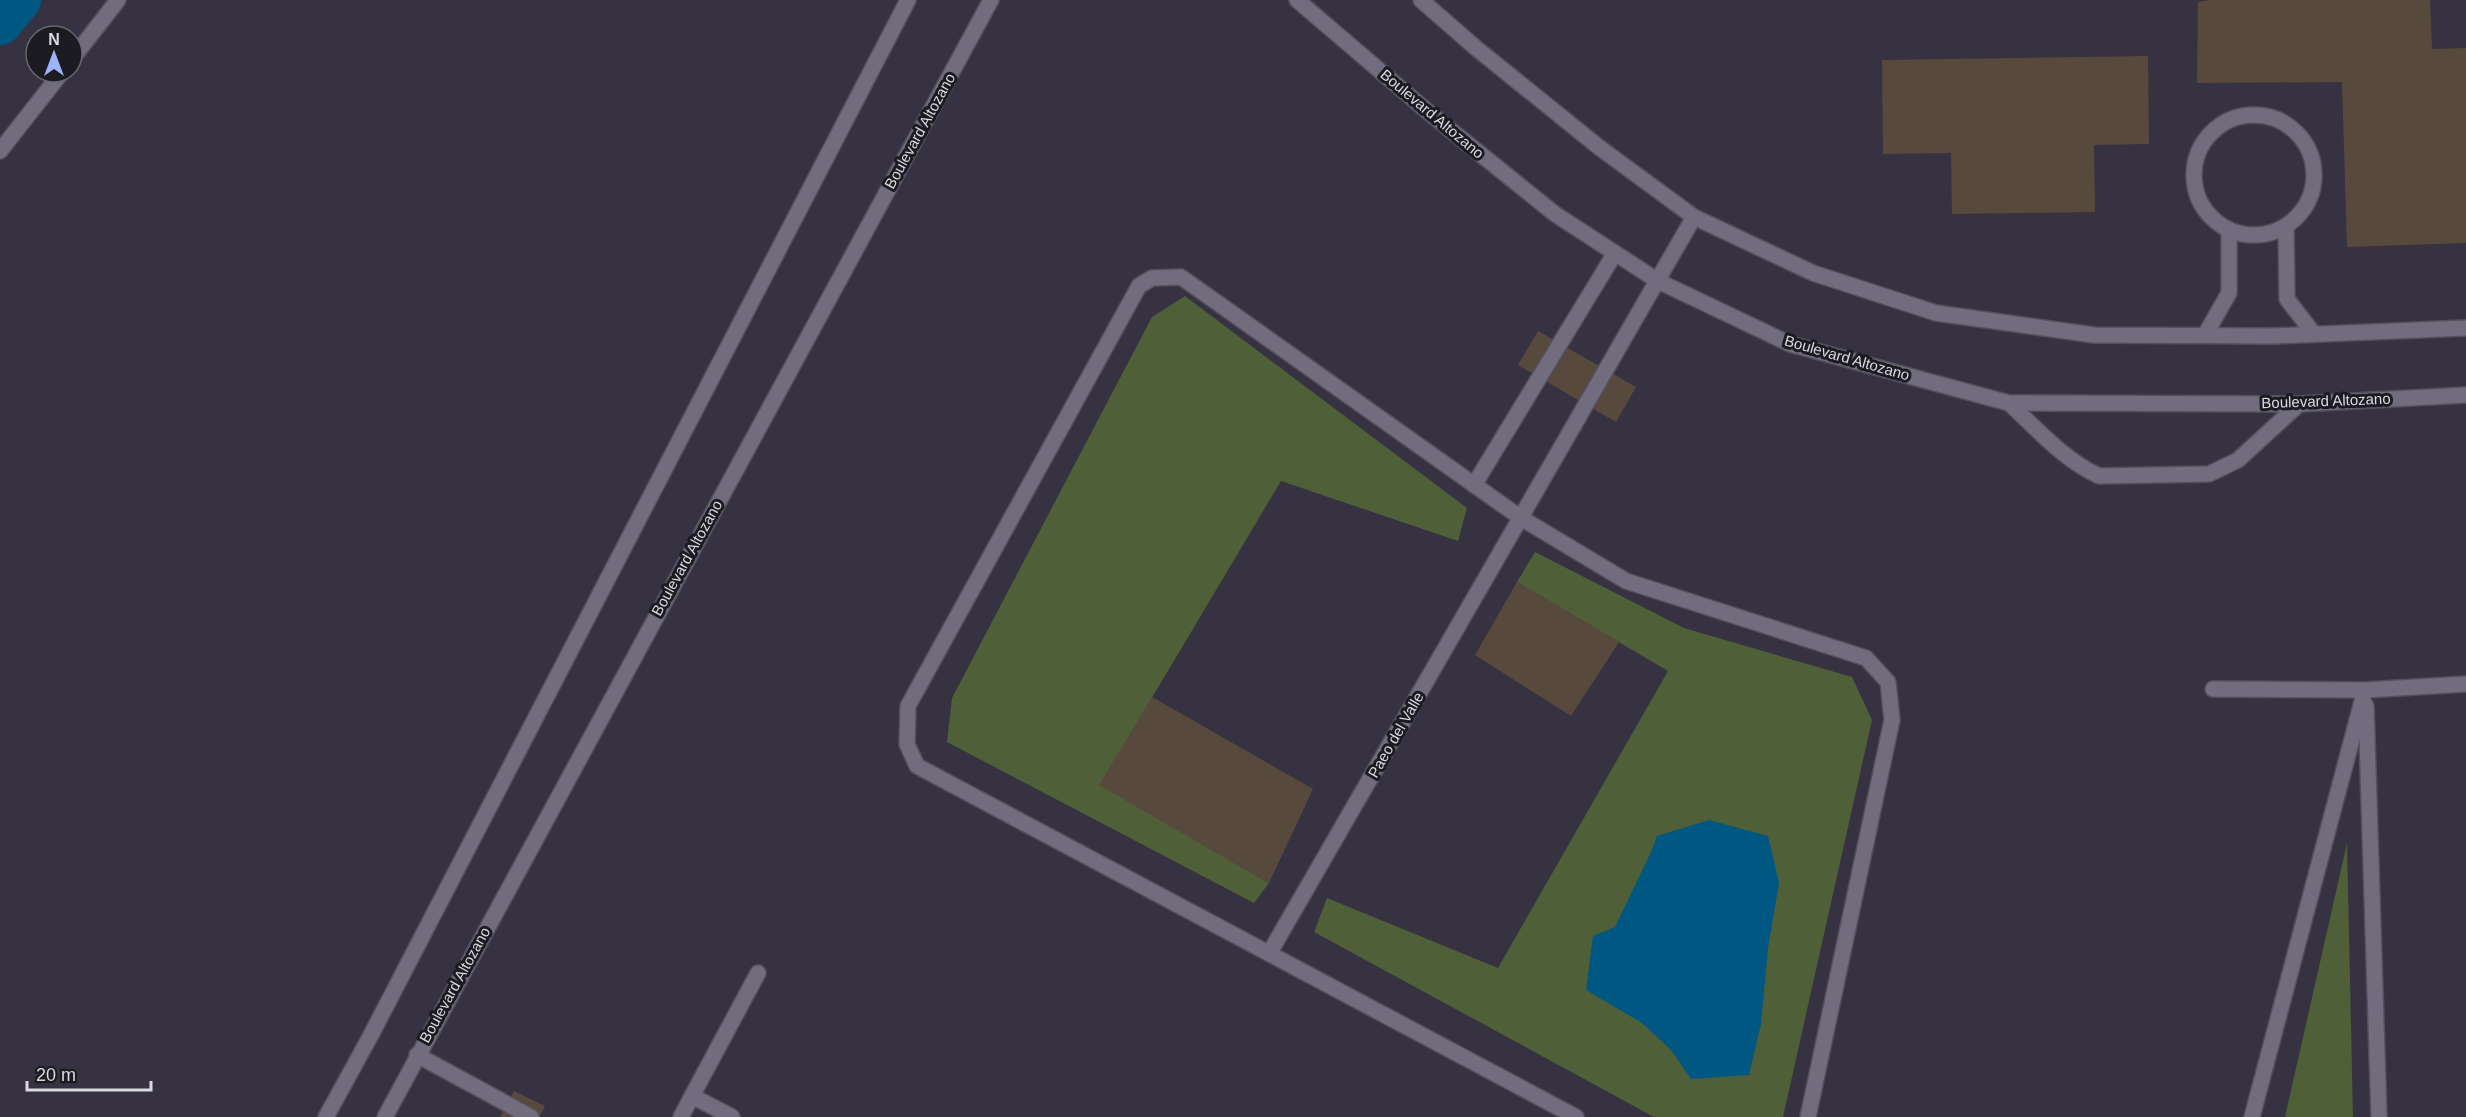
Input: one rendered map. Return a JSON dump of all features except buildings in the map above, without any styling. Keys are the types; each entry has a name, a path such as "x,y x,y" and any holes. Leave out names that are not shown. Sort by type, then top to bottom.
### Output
{"street":[{"path":"84,44 118,0"},
{"path":"326,1117 908,0"},
{"name":"Boulevard Altozano","path":"385,1117 991,0"},
{"name":"Boulevard Altozano","path":"1297,0 1427,111 1555,214 1658,281 1790,344 2009,403 2300,404 2466,395"},
{"path":"1421,0 1476,48 1600,148 1694,217 1813,273 1936,313 2094,335 2314,334 2466,328"},
{"path":"0,151 53,84"},
{"path":"2256,114 2275,118 2292,127 2305,141 2313,159 2315,178 2311,196 2301,214 2286,226 2268,234 2249,235 2229,230 2211,218 2199,201 2193,181 2195,161 2203,141 2217,126 2236,116 2256,114"},
{"name":"Paeo del Valle","path":"1270,952 1694,217"},
{"path":"2286,226 2287,299 2314,334"},
{"path":"2205,335 2229,293 2229,230"},
{"path":"1474,485 1615,253"},
{"path":"1576,1117 917,766 907,744 908,706 1139,286 1152,278 1181,277 1521,518 1626,581 1866,658 1888,682 1892,720 1808,1117"},
{"path":"2009,403 2068,458 2099,476 2209,474 2238,460 2300,404"},
{"path":"2213,689 2365,690 2466,684"},
{"path":"2252,1117 2365,690"},
{"path":"2365,690 2379,1117"},
{"path":"681,1117 758,973"},
{"path":"417,1055 531,1117"},
{"path":"692,1096 732,1117"}],"green space":[{"path":"1185,296 1467,508 1458,541 1281,481 1100,785 1269,883 1254,903 947,742 952,698 1152,317"},
{"path":"1535,552 1684,628 1852,677 1872,720 1783,1117 1654,1117 1314,932 1327,898 1498,968 1668,671 1517,582"},
{"path":"2347,843 2353,1117 2285,1117"}],"water":[{"path":"1709,820 1768,836 1779,883 1768,948 1761,1024 1749,1075 1691,1079 1671,1050 1642,1023 1586,990 1593,936 1615,927 1657,836"}],"waterway":[{"path":"0,23 19,0"}]}
